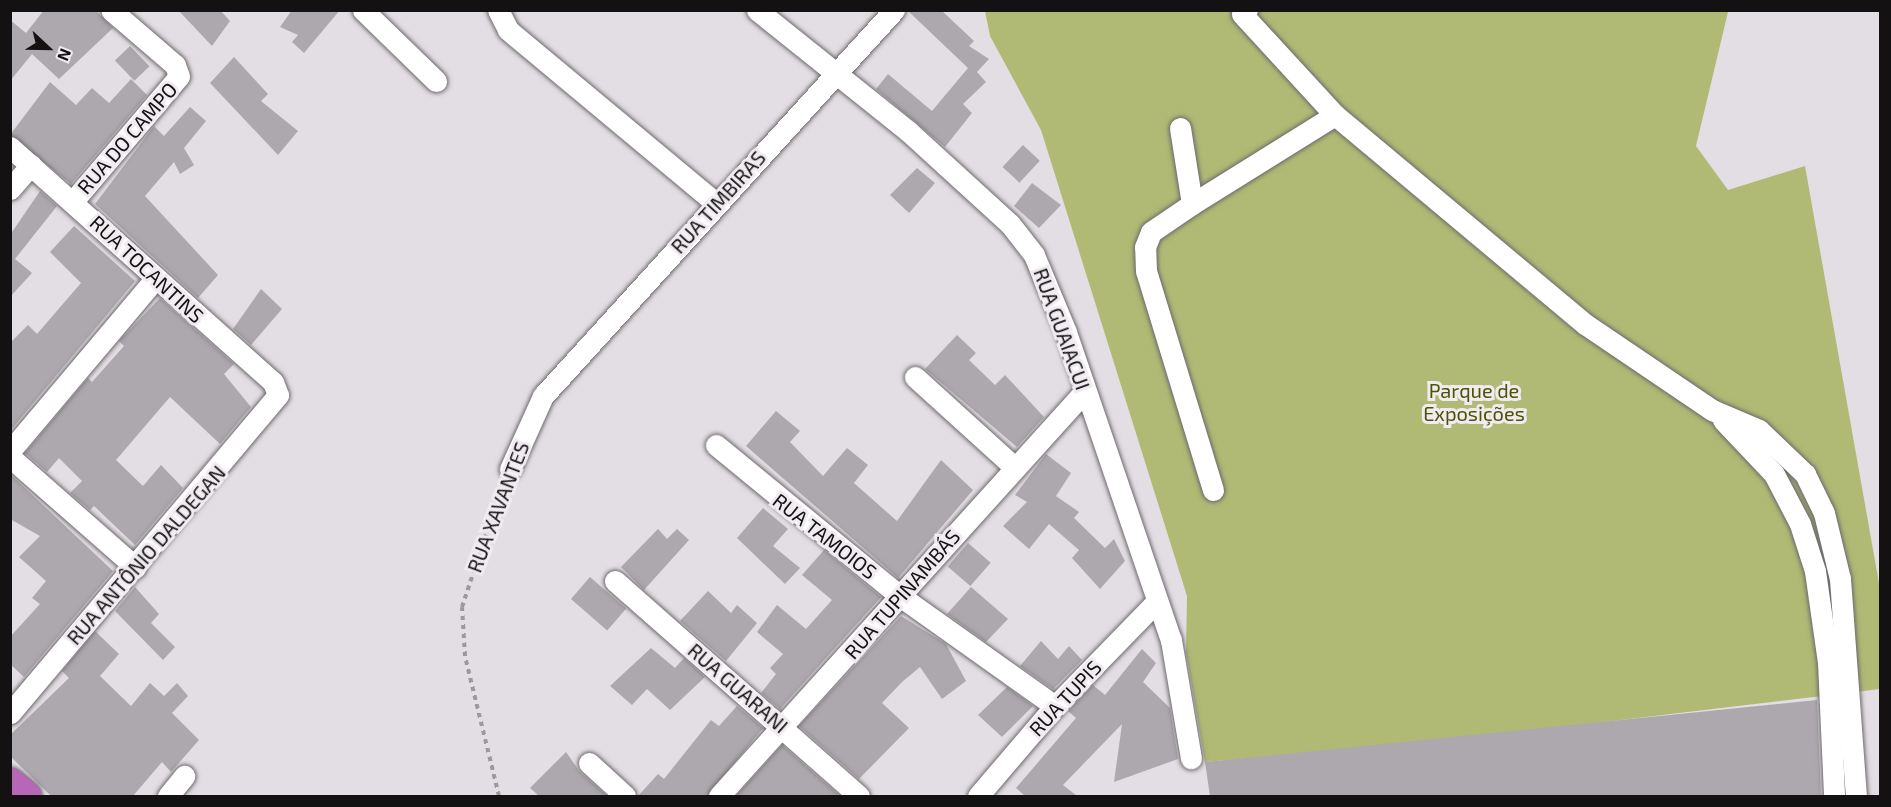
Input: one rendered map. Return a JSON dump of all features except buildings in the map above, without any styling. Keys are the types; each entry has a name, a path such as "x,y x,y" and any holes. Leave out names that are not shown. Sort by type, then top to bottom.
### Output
{"highway":[{"path":"10,783 26,796"}],"street":[{"name":"RUA DO CAMPO","path":"74,200 179,76 175,66 111,10"},
{"path":"363,10 436,81"},
{"path":"498,10 508,30 716,203"},
{"name":"RUA GUAIACUI","path":"757,10 837,73 1010,224 1043,274 1171,640 1191,758"},
{"name":"RUA TIMBIRAS","path":"543,396 716,203 894,10"},
{"path":"1242,12 1335,115 1585,324 1712,410 1759,430 1791,456 1824,513 1840,579 1856,796"},
{"path":"1214,490 1146,271 1145,248 1151,232 1335,115"},
{"path":"1180,128 1192,204"},
{"name":"RUA TOCANTINS","path":"10,147 74,200 155,279 273,382 278,395"},
{"path":"10,189 31,165"},
{"path":"10,451 155,279"},
{"path":"915,377 1013,466"},
{"name":"RUA TUPINAMBÁS","path":"719,796 900,596 1013,466 1085,391"},
{"name":"RUA ANTÔNIO DALDEGAN","path":"10,713 278,395"},
{"name":"RUA XAVANTES","path":"510,469 543,396"},
{"path":"1712,410 1774,474 1800,524 1815,571 1827,662 1833,796"},
{"name":"RUA TAMOIOS","path":"716,445 900,596 1054,706"},
{"path":"10,457 135,567"},
{"name":"RUA GUARANI","path":"615,581 859,796"},
{"name":"RUA TUPIS","path":"978,796 1054,706 1156,602"},
{"path":"1831,756 1854,752"},
{"path":"589,763 626,796"},
{"path":"168,796 184,776"}],"path":[{"name":"RUA XAVANTES","path":"499,796 465,656 462,607 510,469"}],"green space":[{"name":"Parque de Exposições","path":"985,11 1728,12 1696,146 1728,190 1805,166 1880,589 1880,689 1460,739 1205,762 1186,652 1187,596 1041,130 990,36"}]}
